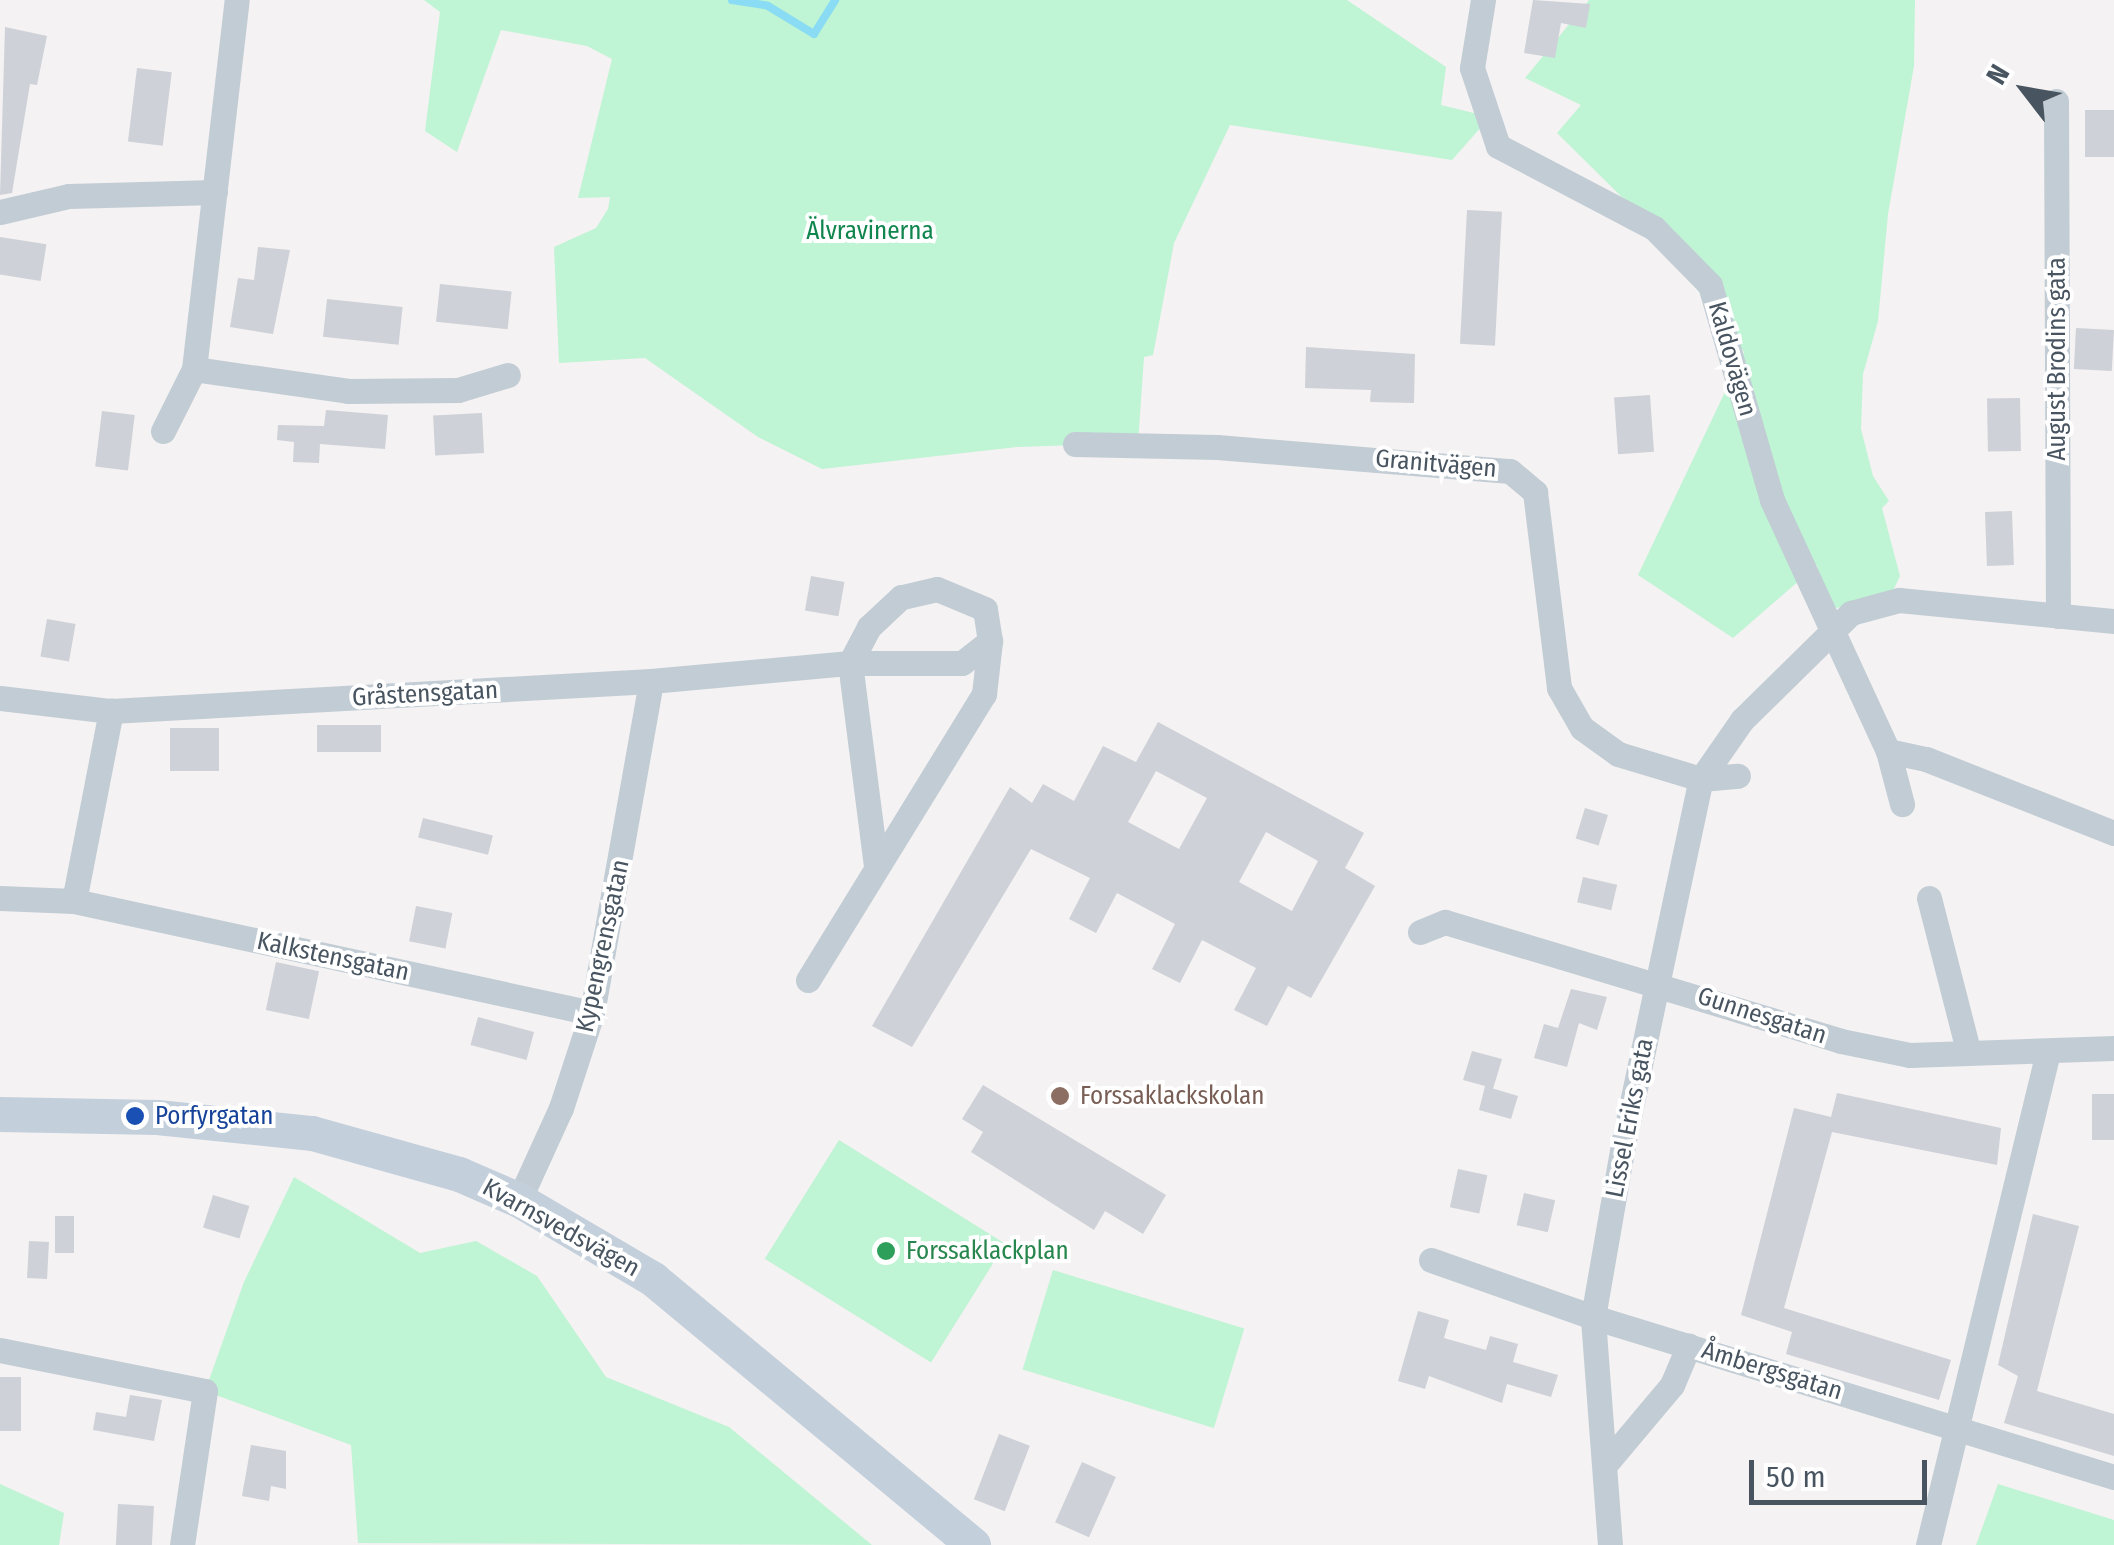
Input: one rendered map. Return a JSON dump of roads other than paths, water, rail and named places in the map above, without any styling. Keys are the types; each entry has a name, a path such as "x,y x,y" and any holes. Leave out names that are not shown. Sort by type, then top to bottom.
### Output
{"street":[{"path":"163,431 194,369 237,0"},
{"name":"Kaldovägen","path":"1484,0 1472,68 1498,146 1654,228 1710,285 1772,500 1888,752 1902,804"},
{"name":"August Brodins gata","path":"2056,101 2058,616"},
{"path":"0,212 68,196 215,192"},
{"path":"194,369 348,391 458,390 508,376"},
{"name":"Granitvägen","path":"1075,444 1217,447 1510,471 1535,492 1559,688 1582,728 1618,754 1701,779 1738,776"},
{"path":"808,980 984,694 990,642 985,609 936,589 901,597 870,627 850,664 876,865"},
{"path":"1701,779 1742,720 1851,613 1899,600 2114,621"},
{"name":"Gråstensgatan","path":"0,698 111,711 652,681 850,664 962,664 990,642"},
{"name":"Kypengrensgatan","path":"519,1200 561,1108 592,1013 652,681"},
{"path":"74,901 111,711"},
{"path":"1888,752 1926,759 2114,833"},
{"name":"Lissel Eriks gata","path":"1610,1545 1609,1460 1594,1317 1701,779"},
{"name":"Kalkstensgatan","path":"0,898 74,901 592,1013"},
{"path":"1929,898 1968,1050"},
{"name":"Gunnesgatan","path":"1420,932 1445,922 1659,982 1840,1041 1910,1055 1968,1050 2048,1052 2114,1048"},
{"path":"1928,1545 2048,1052"},
{"name":"Kvarnsvedsvägen","path":"0,1114 146,1116 312,1133 459,1174 519,1200 652,1279 973,1545"},
{"name":"Åmbergsgatan","path":"1432,1260 1594,1317 2114,1477"},
{"path":"1609,1460 1672,1385 1689,1345"},
{"path":"0,1350 205,1391 182,1545"}],"waterway":[{"path":"732,0 768,6 814,34 835,0"}],"place":[{"name":"Forssaklackskolan","path":"1060,1096"},
{"name":"Porfyrgatan","path":"135,1116"},
{"name":"Forssaklackplan","path":"886,1251"}],"park label":[{"name":"Älvravinerna","path":"870,231"}]}
